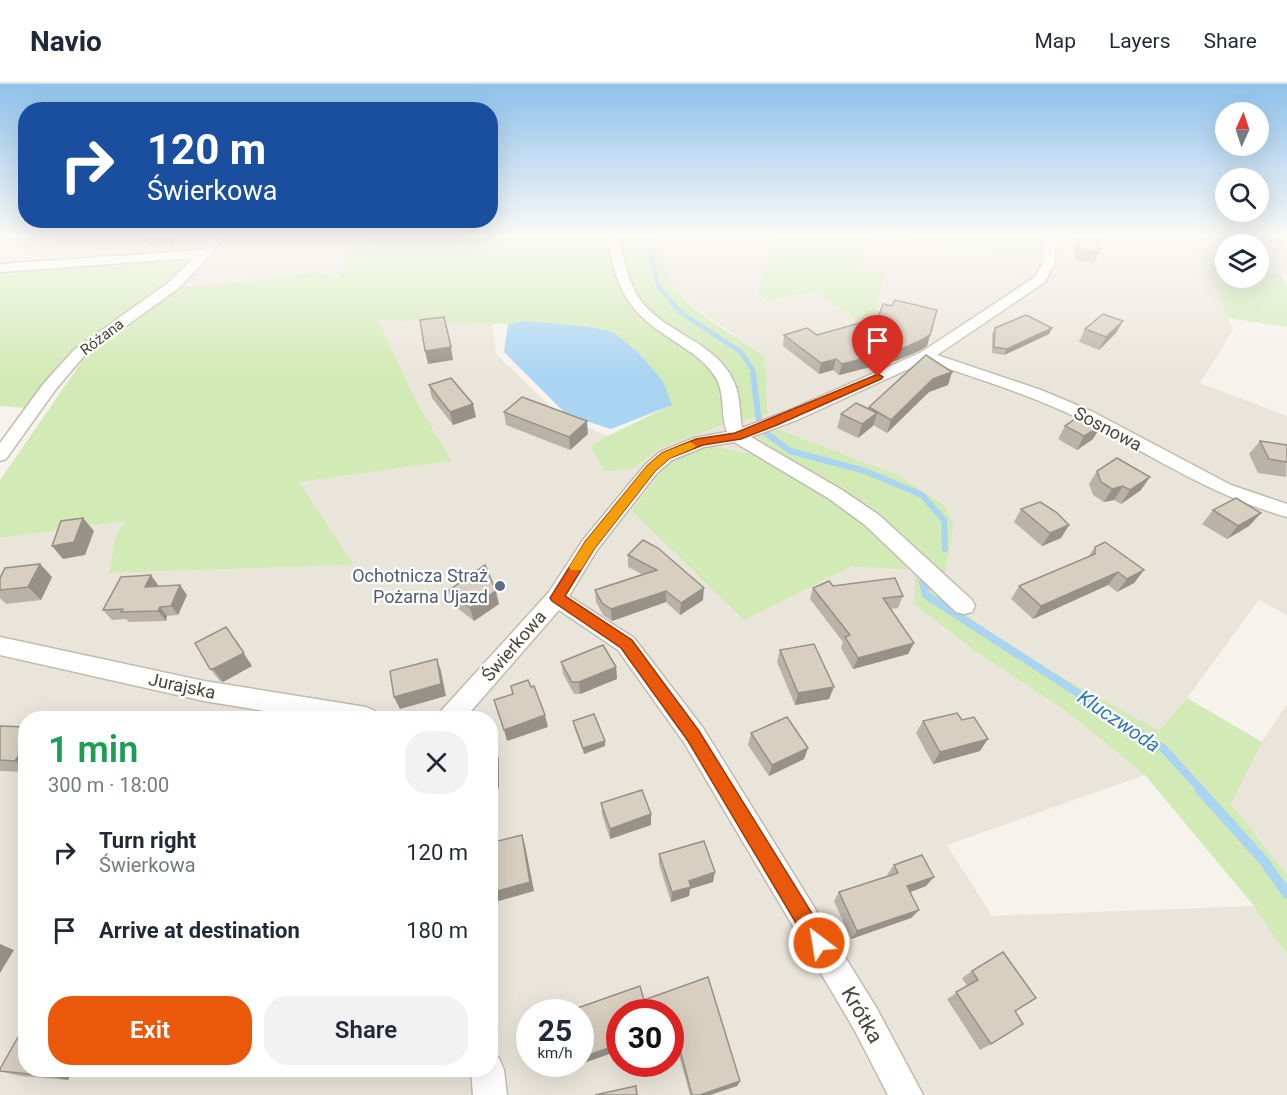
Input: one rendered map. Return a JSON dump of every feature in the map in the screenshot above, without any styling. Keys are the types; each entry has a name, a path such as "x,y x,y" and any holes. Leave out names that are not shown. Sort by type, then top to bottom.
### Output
{"street":[{"name":"Różana","path":"0,455 50,386 79,353 177,282"},
{"path":"626,282 636,303 706,357 726,380 732,396 733,428 737,436 835,494 873,520 964,606"},
{"name":"Świerkowa","path":"456,711 557,598 590,545 651,469 666,456 700,442 737,436 814,407 925,356 1035,282"},
{"name":"Sosnowa","path":"925,356 991,377 1056,402 1087,416 1224,489 1287,511"},
{"name":"Krótka","path":"557,598 626,644 694,736 859,1008 906,1095"},
{"name":"Jurajska","path":"0,645 204,691 324,711"},
{"path":"488,1077 490,1095"}],"shaded area":[{"path":"185,282 236,282 206,286 182,286"},
{"path":"671,282 762,282 759,293 767,301 815,291 871,330 883,282 1214,282 1233,330 1200,383 1287,416 1287,615 1259,600 1159,732 1053,672 985,630 933,584 944,576 954,525 944,503 896,474 777,429 758,437 790,462 860,506 928,563 915,570 915,605 972,649 1063,709 1145,775 947,845 992,916 1255,906 1287,955 1287,1095 0,1095 0,538 127,521 116,535 109,573 354,565 298,482 452,461 414,397 377,320 492,323 496,354 559,415 608,436 590,445 604,472 633,469 659,449 720,426 768,415 764,356 697,309 675,289"},
{"path":"1287,704 1287,875 1231,804 1262,742"}],"green space":[{"path":"0,282 165,282 78,348 25,408 0,406"},
{"path":"236,282 672,282 683,297 704,316 764,356 768,415 720,426 659,449 633,469 604,472 590,445 671,405 663,381 639,353 613,332 585,326 524,321 508,324 378,320 414,397 452,461 299,482 354,565 109,573 116,535 126,521 0,538 0,480 87,354 182,286"},
{"path":"762,282 883,282 871,330 815,291 767,301 758,293"},
{"path":"1269,282 1285,282 1287,286 1287,327 1228,318 1216,288 1269,288"},
{"path":"777,429 896,474 944,504 954,525 944,577 757,437"},
{"path":"713,446 760,456 838,500 985,630 1053,672 1159,731 1187,698 1262,742 1231,804 1287,875 1287,955 1254,906 1145,775 1063,709 972,649 915,605 915,570 852,566 744,620 632,511 666,465 687,454"}],"water":[{"path":"524,321 585,326 613,332 639,353 663,381 672,405 611,429 567,415 504,352 508,324"}],"building":[{"path":"895,300 937,310 930,335 901,349 842,364 836,359 821,363 784,335 807,328 817,335 878,318 883,304 892,306"},
{"path":"1103,314 1123,321 1106,337 1085,329"},
{"path":"1026,315 1052,328 1007,349 994,347 995,328"},
{"path":"444,317 451,347 425,351 420,320"},
{"path":"926,355 952,372 933,379 891,420 869,407"},
{"path":"451,378 473,404 450,412 429,385"},
{"path":"522,397 587,421 569,437 504,412"},
{"path":"856,403 877,413 862,424 841,414"},
{"path":"1081,415 1101,426 1084,436 1065,426"},
{"path":"1260,441 1287,445 1287,462 1269,459"},
{"path":"1117,458 1150,477 1130,490 1123,486 1112,489 1101,482 1097,471"},
{"path":"1236,498 1261,513 1238,526 1213,510"},
{"path":"1040,502 1056,512 1069,525 1050,533 1021,509"},
{"path":"83,518 74,542 52,546 61,521"},
{"path":"643,540 658,548 704,588 681,603 666,591 611,609 602,603 595,590 657,570 628,555"},
{"path":"1105,542 1144,570 1127,579 1118,572 1041,606 1019,586 1095,554 1095,547"},
{"path":"40,564 28,587 0,590 0,578 5,568"},
{"path":"485,565 496,591 470,608 448,591"},
{"path":"151,575 145,587 180,585 171,606 160,607 158,611 103,610 121,577"},
{"path":"895,578 903,596 883,598 914,643 858,658 845,637 850,635 813,588 829,581 833,586"},
{"path":"226,627 244,653 210,669 195,643"},
{"path":"814,644 834,687 798,693 780,650"},
{"path":"603,645 616,667 579,682 572,682 561,662"},
{"path":"437,659 441,684 394,697 390,671"},
{"path":"528,680 531,687 534,686 545,715 504,730 494,700 513,694 511,686"},
{"path":"957,713 962,720 974,717 988,739 940,752 923,721"},
{"path":"594,714 605,741 583,748 573,721"},
{"path":"787,717 808,748 772,765 751,733"},
{"path":"0,726 18,727 18,756 15,761 0,760"},
{"path":"642,790 651,814 610,829 601,803"},
{"path":"522,835 530,882 498,891 498,841"},
{"path":"704,841 715,872 689,881 691,887 672,892 659,854"},
{"path":"922,855 934,877 907,886 919,910 857,931 839,892 898,873 894,865"},
{"path":"1003,952 1036,998 1015,1011 1023,1024 991,1044 956,992 978,980 972,971"},
{"path":"708,977 740,1081 700,1095 692,1095 684,1065 684,999 647,999"},
{"path":"640,986 644,999 606,999 606,1049 594,1053 594,1002"},
{"path":"18,1037 18,1073 0,1071"},
{"path":"636,1086 637,1095 595,1095"}],"waterway":[{"name":"Kluczwoda","path":"657,282 680,312 741,352 754,375"},
{"name":"Kluczwoda","path":"753,374 759,422"},
{"name":"Kluczwoda","path":"766,433 790,451 865,471 922,495 944,520 945,549"},
{"name":"Kluczwoda","path":"923,583 926,595 1163,748 1202,791"},
{"name":"Kluczwoda","path":"1200,790 1264,861 1287,894"}],"slow traffic":[{"path":"576,567 590,545 651,469 666,456 690,446"}],"place":[{"name":"Ochotnicza Straż Pożarna Ujazd","path":"500,586"}],"route":[{"path":"819,943 694,736 626,644 557,598 590,545 651,469 666,456 700,442 737,436 773,423 878,377"}]}
